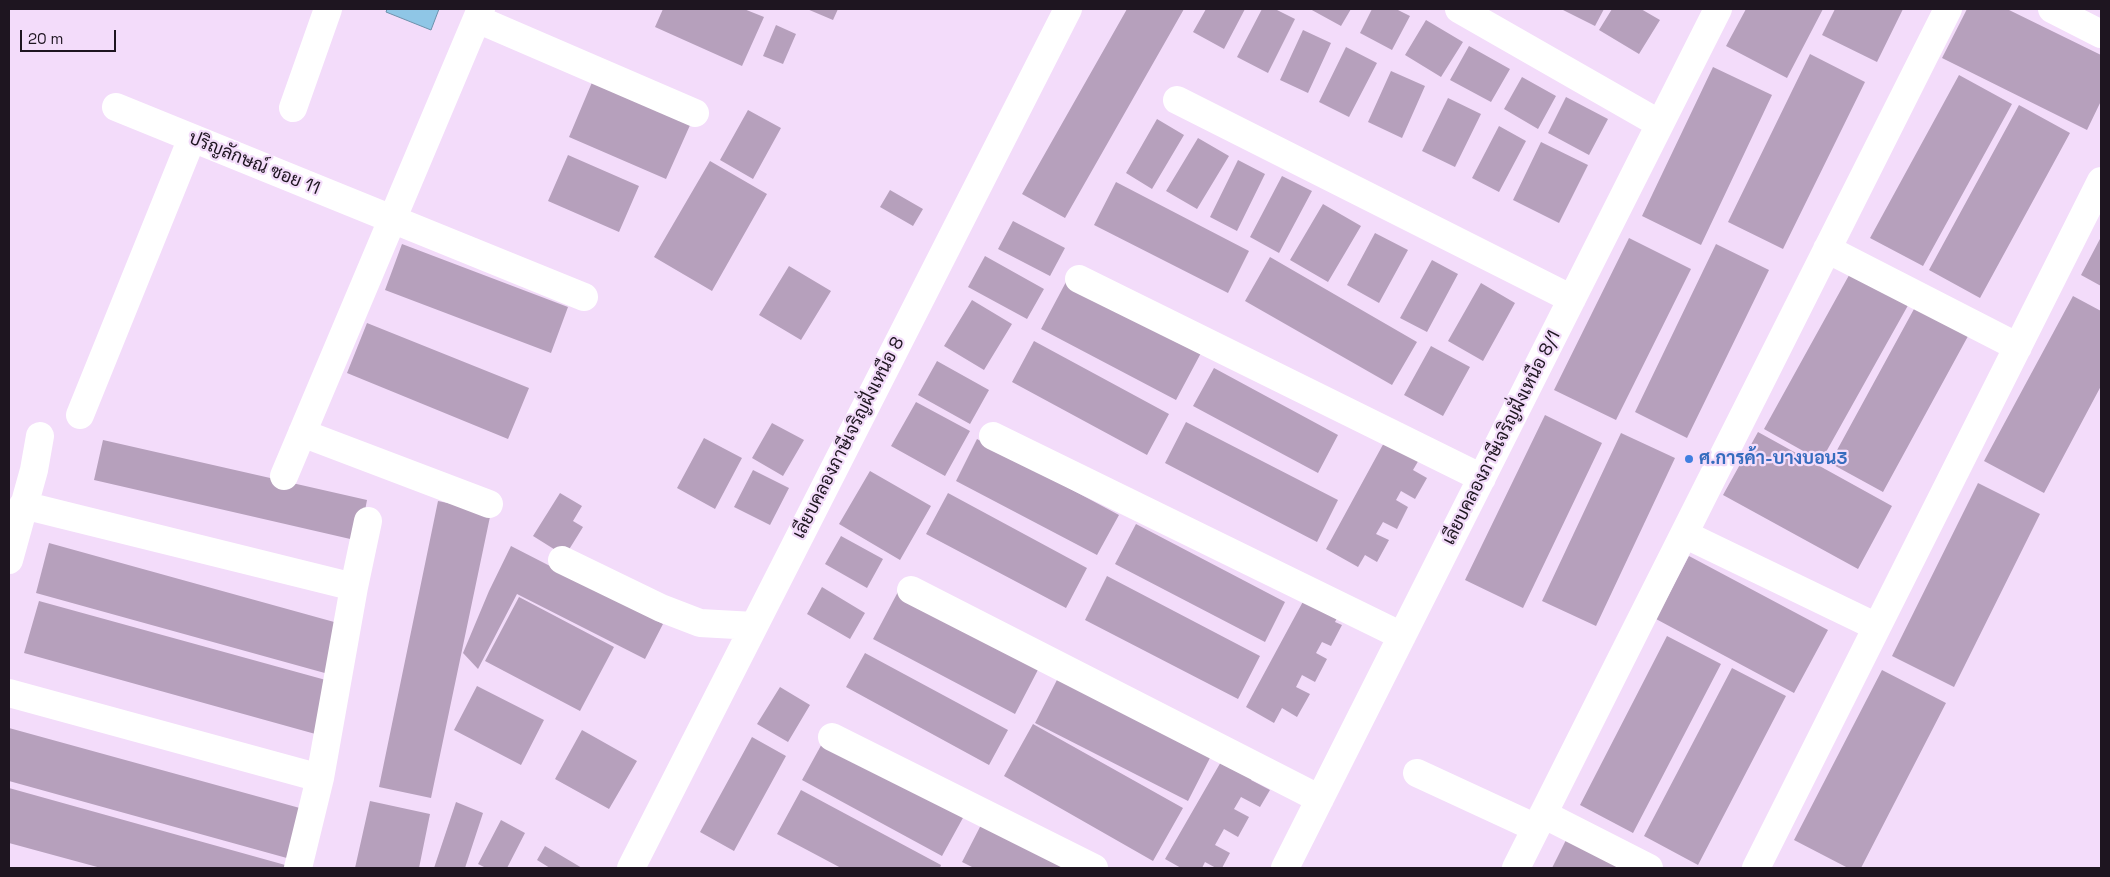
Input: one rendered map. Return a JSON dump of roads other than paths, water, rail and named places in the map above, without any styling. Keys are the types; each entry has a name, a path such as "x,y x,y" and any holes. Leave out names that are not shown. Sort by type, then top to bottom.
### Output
{"street":[{"path":"293,108 328,9"},
{"name":"เลียบคลองภาษีเจริญฝั่งเหนือ 8","path":"631,868 1068,9"},
{"path":"1459,9 1660,124"},
{"name":"เลียบคลองภาษีเจริญฝั่งเหนือ 8/1","path":"1285,868 1718,9"},
{"path":"1516,868 1948,9"},
{"path":"2052,9 2101,34"},
{"path":"284,476 479,14 695,113"},
{"path":"1177,100 1572,299"},
{"name":"ปริญลักษณ์ ซอย 11","path":"116,107 584,297"},
{"path":"80,415 192,138"},
{"path":"1756,868 2101,181"},
{"path":"1827,249 2018,347"},
{"path":"1079,279 1482,478"},
{"path":"302,433 490,504"},
{"path":"9,560 34,470 40,436"},
{"path":"993,436 1402,636"},
{"path":"23,505 354,587"},
{"path":"298,868 320,778 354,587 368,521"},
{"path":"1684,534 1877,627"},
{"path":"562,560 661,608 700,623 754,626"},
{"path":"911,590 1320,799"},
{"path":"9,693 320,778"},
{"path":"832,737 1094,868"},
{"path":"1417,773 1540,821 1649,868"}],"water":[{"path":"387,9 439,9 431,30 386,12"}],"place":[{"name":"ศ.การค้า-บางบอน3","path":"1689,459"}]}
